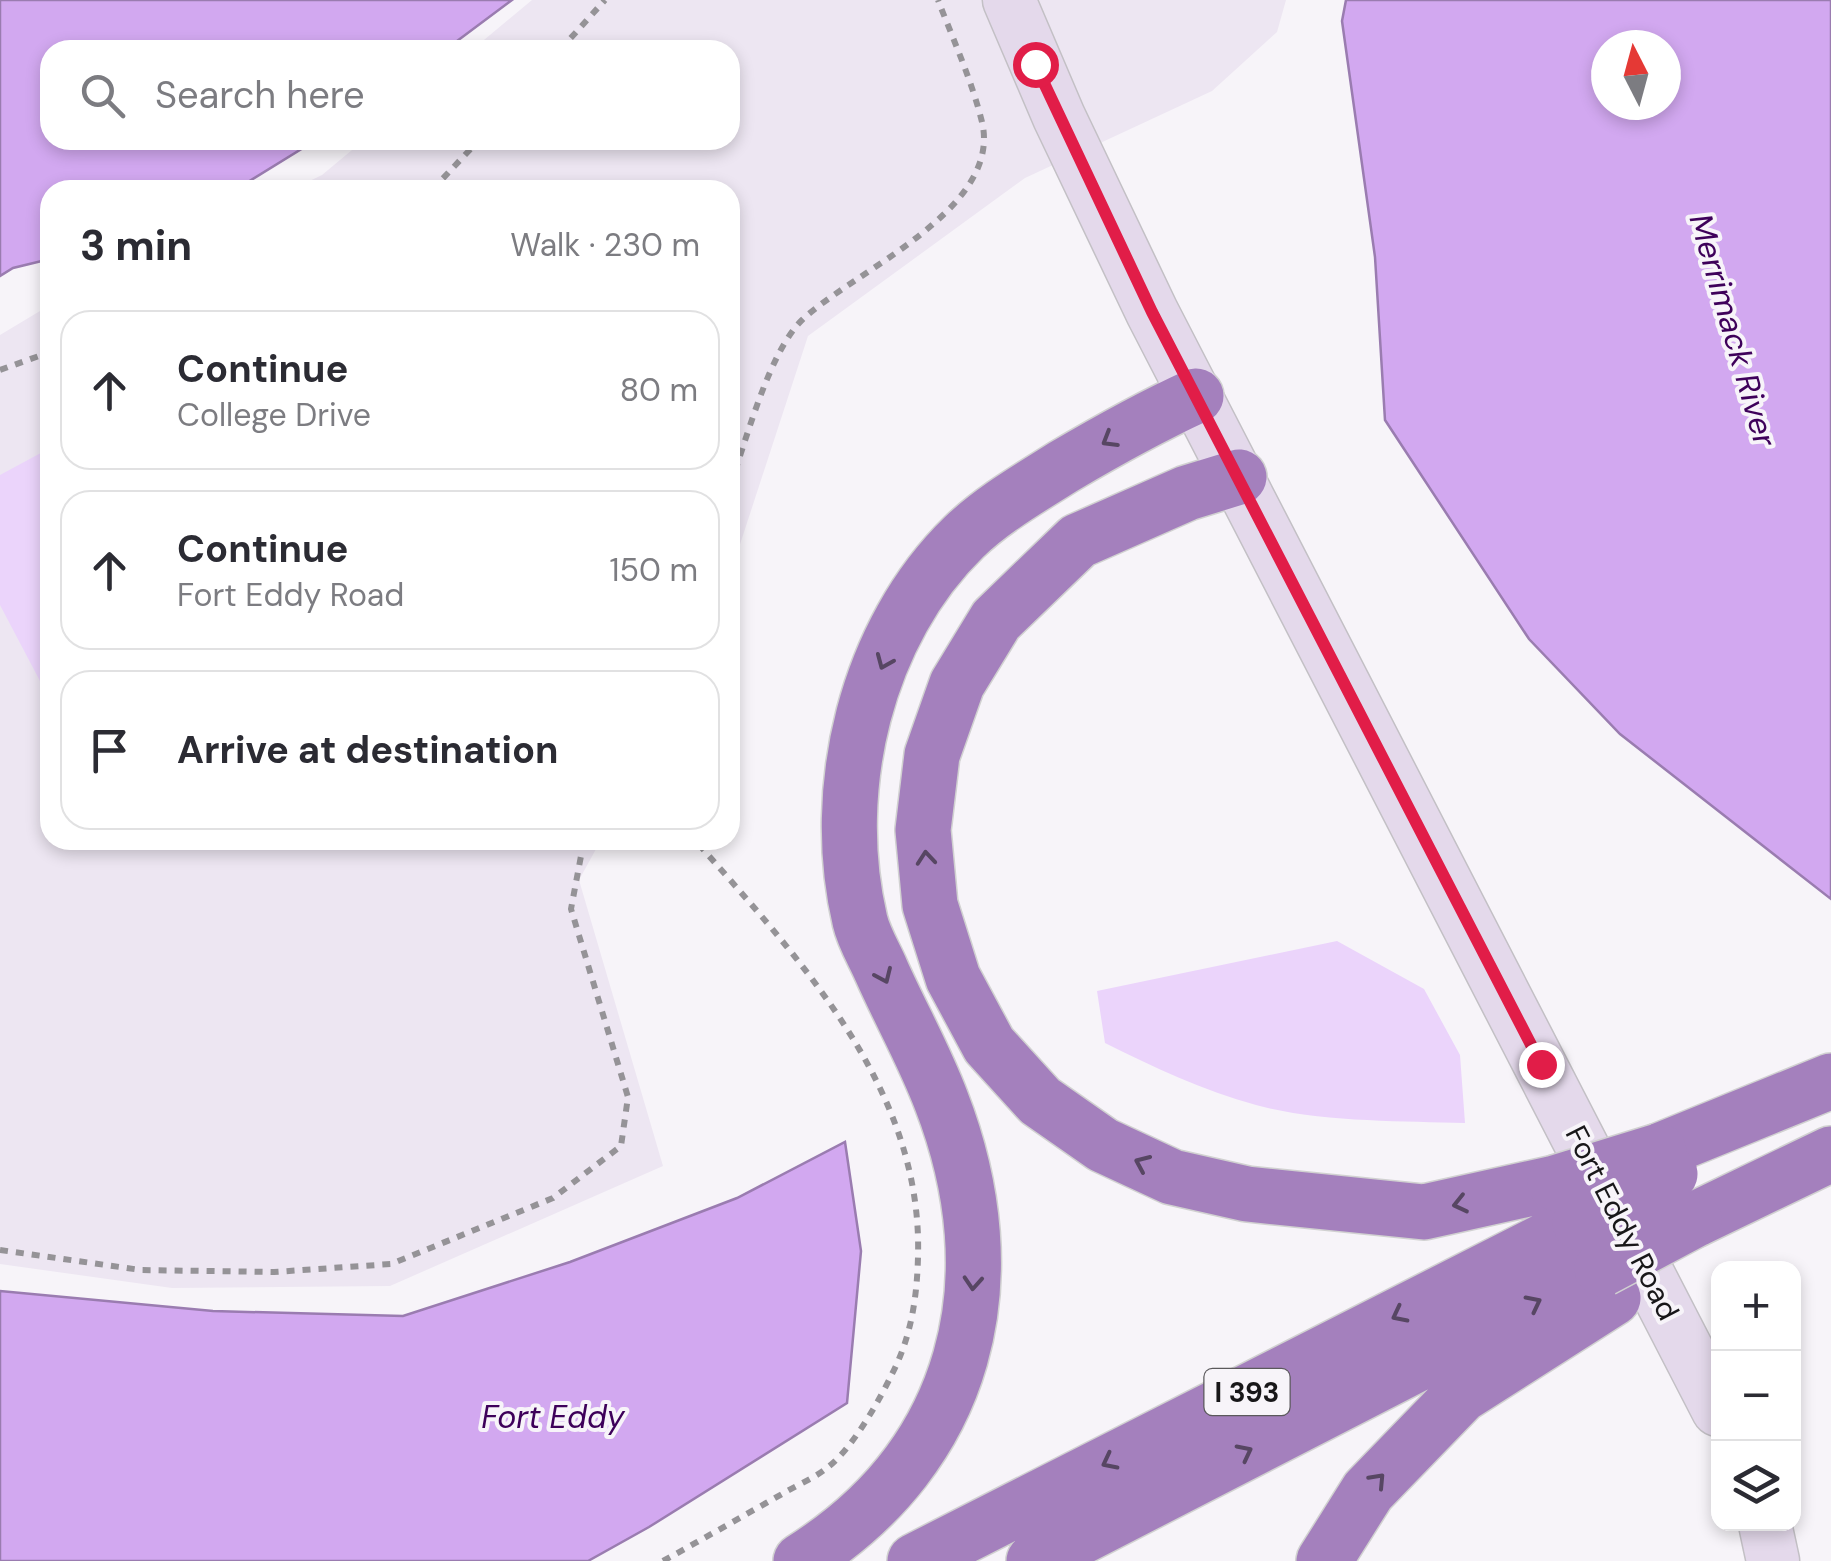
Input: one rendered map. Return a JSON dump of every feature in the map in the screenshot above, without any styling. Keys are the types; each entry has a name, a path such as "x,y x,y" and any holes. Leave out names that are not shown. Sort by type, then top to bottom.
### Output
{"highway":[{"path":"801,1561 833,1541 890,1490 933,1428 962,1358 970,1321 976,1245 965,1170 941,1098 861,925 848,849 852,772 862,717 916,594 965,536 1025,490 1143,420 1196,396"},
{"path":"1239,477 1187,493 1078,542 996,620 956,684 932,755 923,830 930,906 952,978 989,1045 1040,1101 1103,1145 1172,1177 1247,1194 1424,1212 1588,1243"},
{"name":"I 393","path":"1682,1197 1831,1084"},
{"name":"I 393","path":"915,1561 1682,1197 1831,1154"},
{"path":"1324,1561 1368,1491 1460,1396 1588,1243 1682,1197 1831,1166"},
{"name":"I 393","path":"1034,1561 1588,1243"}],"street":[{"name":"Fort Eddy Road","path":"1008,0 1059,117 1196,396 1711,1396"},
{"path":"1767,1531 1773,1561"}],"path":[{"path":"569,40 605,0"},
{"path":"740,458 778,354 801,320 918,238 960,197 976,169 984,146 983,124 938,0"},
{"path":"441,180 470,150"},
{"path":"0,370 40,356"},
{"path":"0,1250 141,1270 274,1272 391,1264 553,1198 621,1146 628,1097 571,908 582,850"},
{"path":"664,1561 830,1466 877,1406 904,1350 917,1292 919,1237 913,1184 891,1107 848,1029 768,922 704,850"}],"shaded area":[{"path":"532,0 1286,0 1277,32 1212,91 1025,178 808,336 740,544 740,180 312,180 352,150 740,150 740,40 484,40"},
{"path":"40,311 40,850 596,850 579,880 663,1166 390,1286 172,1288 0,1264 0,335"},
{"path":"40,453 40,681 0,605 0,475"},
{"path":"1337,941 1424,989 1460,1055 1465,1123 1359,1120 1280,1111 1198,1086 1105,1043 1097,991"}],"water":[{"path":"0,0 512,0 458,40 40,40 40,150 300,150 251,180 40,180 40,261 13,268 0,276"},
{"name":"Merrimack River","path":"1346,0 1831,0 1831,899 1620,734 1529,639 1385,420 1375,257 1342,21"},
{"name":"Fort Eddy","path":"845,1142 861,1251 847,1403 588,1561 0,1561 0,1291 213,1311 403,1316 570,1262 737,1198"}],"route":[{"path":"1035,64 1152,312 1541,1064"}]}
